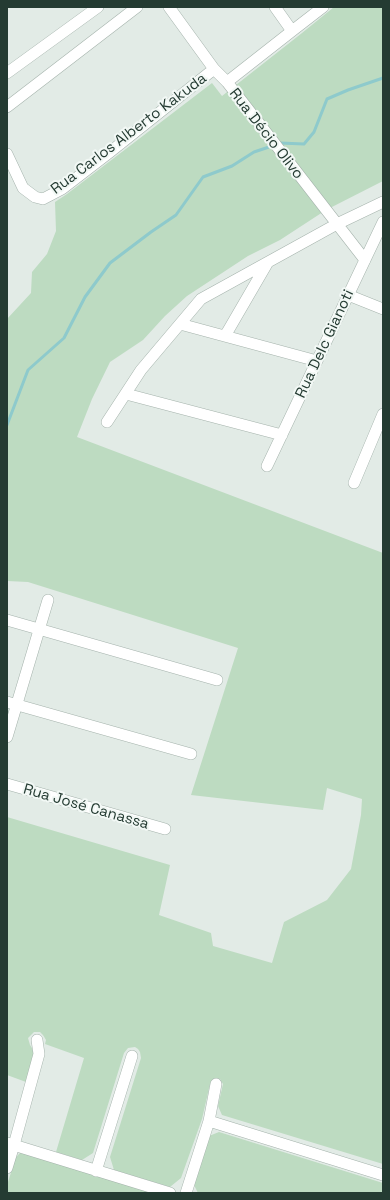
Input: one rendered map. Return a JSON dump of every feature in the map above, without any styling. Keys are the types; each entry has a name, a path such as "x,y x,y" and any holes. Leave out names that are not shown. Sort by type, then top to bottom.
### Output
{"street":[{"path":"7,74 98,7"},
{"path":"7,107 137,7"},
{"name":"Rua Décio Olivo","path":"169,7 214,69 227,82 365,260"},
{"path":"274,7 292,31"},
{"name":"Rua Carlos Alberto Kakuda","path":"227,82 323,7"},
{"name":"Rua Carlos Alberto Kakuda","path":"7,154 23,188 35,197 43,198 62,189 98,162 214,69"},
{"path":"107,422 140,370 201,299 337,224 383,202"},
{"name":"Rua Delc Gianoti","path":"267,466 383,222"},
{"path":"225,336 269,261"},
{"path":"348,295 383,309"},
{"path":"180,324 317,361"},
{"path":"126,394 282,435"},
{"path":"354,483 383,414"},
{"path":"7,737 12,703 48,600"},
{"path":"7,620 216,680"},
{"path":"12,703 191,754"},
{"name":"Rua José Canassa","path":"7,784 165,829"},
{"path":"7,1168 11,1144 39,1054 37,1040"},
{"path":"96,1171 132,1056"},
{"path":"186,1193 209,1121 216,1084"},
{"path":"209,1121 383,1175"},
{"path":"11,1144 170,1193"}],"green space":[{"path":"334,7 383,7 383,181 326,210 280,240 248,256 187,296 165,316 143,340 110,362 92,399 77,437 383,553 383,1164 222,1115 218,1106 223,1084 220,1079 215,1078 210,1084 202,1119 181,1178 170,1187 114,1170 110,1157 141,1058 138,1049 135,1047 128,1048 124,1053 93,1153 82,1160 56,1152 84,1058 45,1044 46,1040 43,1035 40,1032 34,1032 28,1038 34,1054 26,1082 7,1075 7,817 170,865 159,915 211,933 213,946 272,963 284,922 327,900 351,869 361,815 362,799 327,788 323,810 191,795 238,648 28,582 7,581 7,319 31,293 32,272 47,254 56,231 55,202 212,83 222,96"},
{"path":"219,1132 383,1183 383,1193 198,1193 193,1183 209,1136"},
{"path":"21,1152 155,1193 7,1193 7,1185 16,1157"}],"waterway":[{"path":"280,143 304,144 314,132 327,99 383,78"},
{"path":"7,425 28,370 64,338 85,297 110,263 176,215 203,177 232,166 254,152 272,146"}]}
